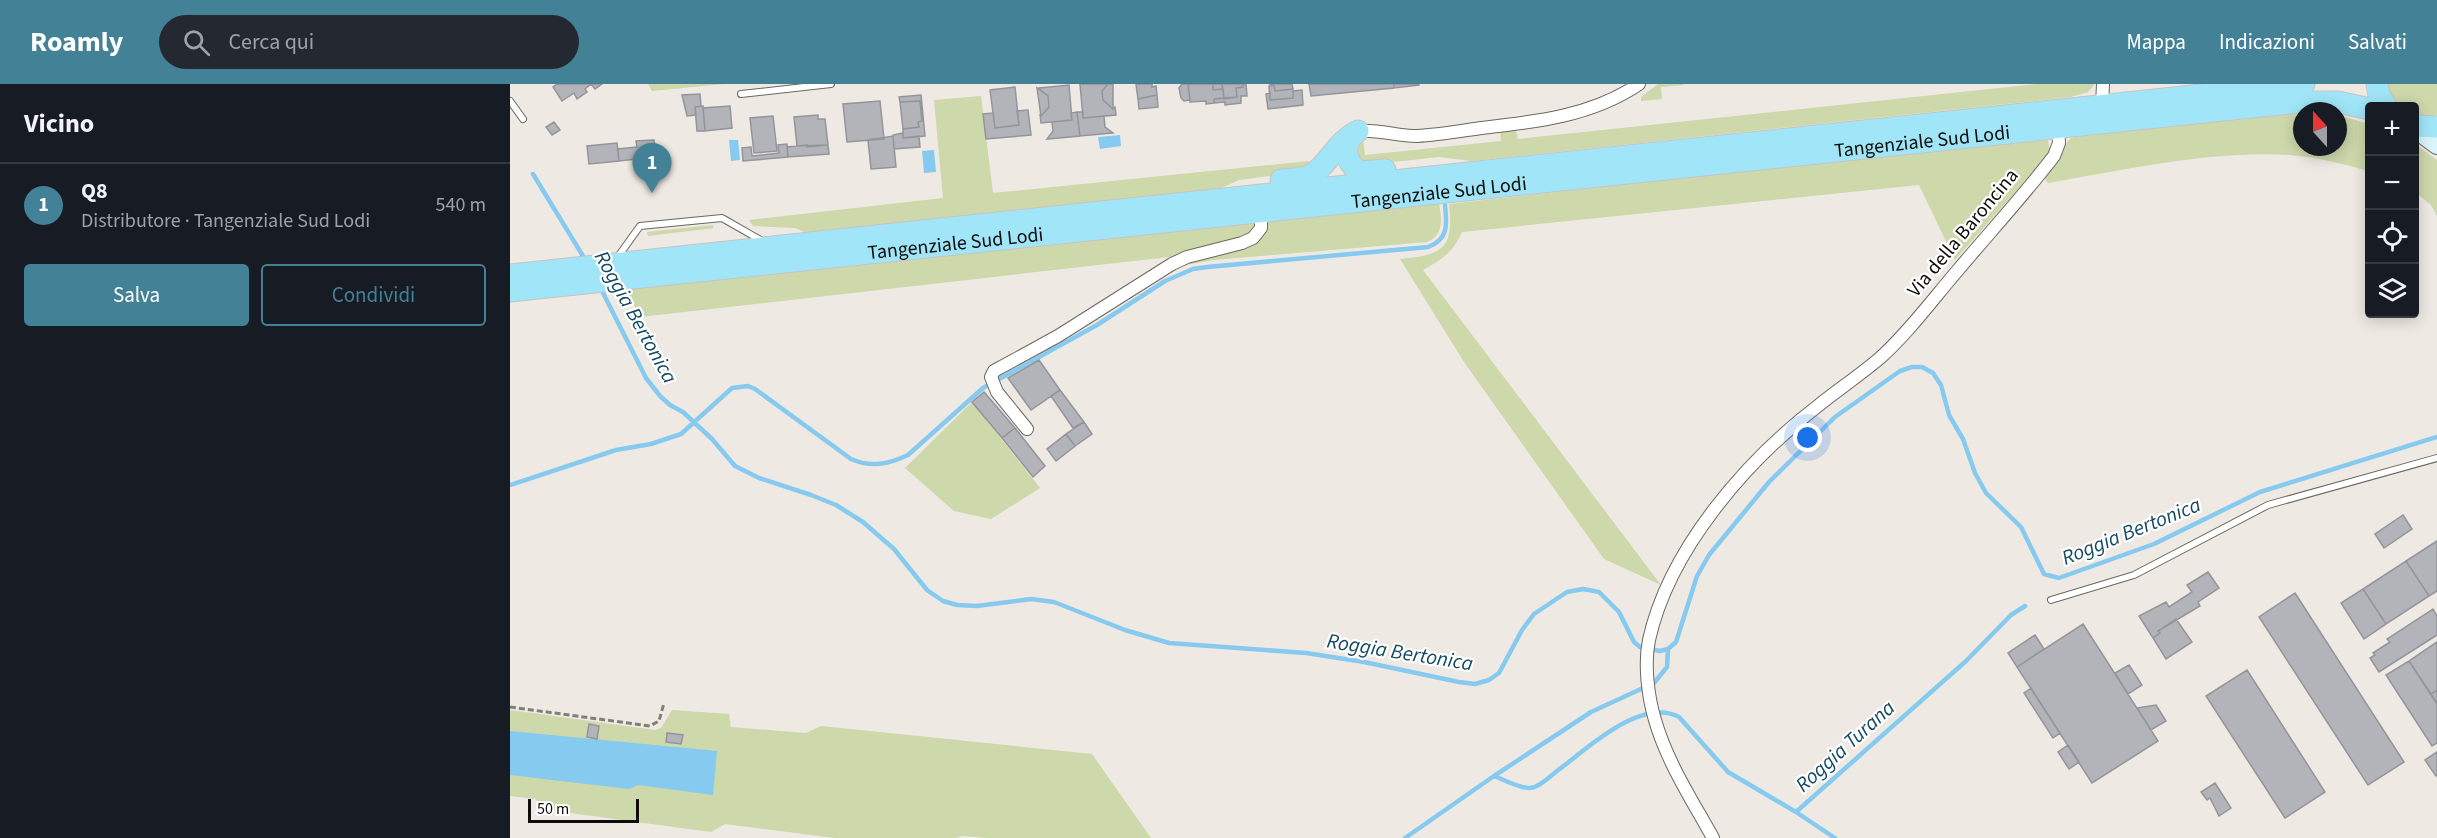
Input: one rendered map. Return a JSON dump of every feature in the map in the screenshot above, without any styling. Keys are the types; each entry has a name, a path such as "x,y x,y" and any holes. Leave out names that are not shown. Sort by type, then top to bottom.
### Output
{"highway":[{"name":"Tangenziale Sud Lodi","path":"510,291 613,269 772,247 2304,84"},
{"path":"2377,84 2379,95 2383,102"},
{"name":"Tangenziale Sud Lodi","path":"613,269 1261,213 2300,102 2338,102 2365,108"},
{"path":"2419,127 2437,127"},
{"path":"1358,131 1351,136 1347,150 1352,165 1361,172 1430,165 1462,174"},
{"path":"1223,199 1249,185 1311,175 1320,168 1343,139 1358,131"},
{"name":"Tangenziale Sud Lodi","path":"510,274 572,276"}],"main road":[{"path":"2419,130 2437,145"}],"street":[{"path":"1358,131 1372,129 1418,135 1550,120 1587,110 1639,84"},
{"path":"2102,106 2103,84"},
{"name":"Via della Baroncina","path":"1713,838 1673,766 1655,720 1651,699 1647,656 1649,640 1678,563 1711,514 1744,475 1792,427 1881,357 1907,329 2050,161 2059,143 2058,127"},
{"path":"1027,429 992,382 994,371 1058,336 1172,264 1187,257 1253,238 1261,228 1261,213"}],"lane":[{"path":"741,94 831,84"},
{"path":"510,100 523,119"},
{"path":"613,269 640,226 722,218 772,247"},
{"path":"2051,600 2134,575 2268,505 2437,458"}],"path":[{"path":"510,707 650,726 659,721 664,703"}],"green space":[{"path":"648,84 724,84 652,91"},
{"path":"1658,84 1684,85 1661,87 1662,99 1641,101 1641,97"},
{"path":"2036,84 2095,84 2088,92 2071,97 1472,161 1438,157 1368,165 1359,162 1355,145 1363,139 1365,155 1501,141 1500,129 1515,127 1518,139"},
{"path":"2386,84 2437,84 2437,115 2431,117 2419,116 2419,102 2395,102 2390,96"},
{"path":"981,96 993,193 1309,161 1308,165 1293,173 1239,180 1215,191 809,234 795,228 753,226 749,220 943,198 934,100"},
{"path":"2293,113 2293,155 2260,154 2199,158 2048,183 2043,177 2061,156 2071,138 2081,135"},
{"path":"2347,118 2365,123 2365,170 2300,156 2347,156"},
{"path":"2037,138 2048,140 2050,153 1955,260 1919,185 1462,232 1446,255 1423,270 1661,585 1604,559 1464,362 1400,259 1426,255 1443,247 1449,231 1449,204"},
{"path":"2419,147 2437,160 2437,216 2431,205 2419,195"},
{"path":"1439,204 1441,221 1439,231 1433,239 1427,242 1214,260 1185,265 1171,261 1169,257 640,317 626,289"},
{"path":"713,225 714,228 648,236 647,232"},
{"path":"972,402 1040,488 991,519 954,511 905,468"},
{"path":"510,710 655,730 661,728 672,710 729,714 731,727 806,733 821,726 1092,754 1151,838 963,836 956,838 834,838 725,824 711,832 541,809 536,799 510,796"}],"water":[{"path":"1120,135 1121,146 1100,149 1098,137"},
{"path":"729,140 738,140 740,160 731,161"},
{"path":"934,150 936,172 924,173 922,151"},
{"path":"510,731 717,751 713,795 638,785 629,789 510,775"}],"building":[{"path":"557,84 591,84 585,89 587,92 577,99 574,93 562,101 553,87"},
{"path":"591,84 602,84 595,89"},
{"path":"1080,84 1108,84 1102,91 1103,100 1113,109 1115,107 1116,115 1083,118"},
{"path":"1108,84 1113,84 1113,109 1103,100 1102,91"},
{"path":"1136,84 1156,86 1157,95 1138,99"},
{"path":"1182,84 1188,84 1190,100 1184,101 1181,98 1179,88"},
{"path":"1188,84 1213,84 1213,90 1223,89 1224,98 1214,99 1214,103 1206,104 1206,101 1190,102"},
{"path":"1213,84 1222,84 1223,89 1213,90"},
{"path":"1222,84 1243,84 1243,87 1236,88 1237,97 1224,99"},
{"path":"1243,84 1246,84 1247,96 1241,96 1241,103 1225,105 1225,102 1214,103 1214,99 1237,97 1236,88 1243,87"},
{"path":"1269,84 1292,84 1293,89 1275,91 1274,85"},
{"path":"1309,84 1394,84 1394,88 1311,96"},
{"path":"1394,84 1419,84 1419,85 1394,88"},
{"path":"1069,85 1072,120 1041,123 1040,114 1041,116 1049,107 1048,96 1038,88"},
{"path":"1274,85 1275,91 1293,89 1293,98 1270,100 1269,86"},
{"path":"1015,87 1019,125 995,128 990,90"},
{"path":"1037,88 1048,96 1049,107 1041,116"},
{"path":"1302,90 1303,105 1268,109 1266,94 1270,93 1270,100 1293,98 1293,91"},
{"path":"700,94 701,106 695,107 696,115 687,116 682,95"},
{"path":"921,95 925,136 903,138 903,129 919,127 918,122 922,121 920,101 900,102 899,97"},
{"path":"1157,95 1158,107 1139,109 1138,99"},
{"path":"880,101 884,139 847,142 843,104"},
{"path":"920,101 922,121 918,122 919,127 903,129 900,102"},
{"path":"703,106 705,131 697,131 695,107"},
{"path":"730,106 732,128 705,131 703,108"},
{"path":"1028,110 1031,135 986,139 983,114 993,113 995,128 1019,125 1017,111"},
{"path":"1077,112 1080,136 1047,139 1053,131 1052,122 1072,120 1071,113"},
{"path":"1077,112 1083,112 1083,118 1104,116 1105,127 1113,133 1080,136"},
{"path":"818,115 818,119 825,119 828,145 797,146 794,117"},
{"path":"773,116 777,151 754,153 750,118"},
{"path":"554,122 560,130 552,135 546,127"},
{"path":"903,133 903,138 919,136 920,147 894,149 893,135"},
{"path":"893,136 896,167 871,169 868,140"},
{"path":"654,140 656,157 619,161 618,149 637,147 636,141"},
{"path":"617,143 619,161 589,164 587,146"},
{"path":"787,144 788,157 743,161 742,148 751,147 752,156 779,153 778,145"},
{"path":"807,145 807,147 828,145 829,154 788,157 787,147"},
{"path":"1039,360 1060,390 1031,410 1008,378"},
{"path":"1060,390 1084,422 1073,428 1051,396"},
{"path":"984,392 1015,428 1002,438 972,402"},
{"path":"1084,422 1092,434 1075,446 1066,434"},
{"path":"1015,428 1045,466 1033,477 1002,438"},
{"path":"1066,434 1075,446 1056,461 1047,449"},
{"path":"2403,515 2412,529 2384,548 2375,534"},
{"path":"2437,541 2437,591 2429,596 2406,561"},
{"path":"2406,561 2429,596 2386,624 2363,589"},
{"path":"2208,572 2219,588 2198,602 2200,606 2158,631 2160,633 2153,638 2139,616 2166,602 2169,607 2192,592 2187,585"},
{"path":"2363,589 2386,624 2364,639 2341,603"},
{"path":"2295,593 2404,762 2368,785 2259,617"},
{"path":"2433,609 2437,616 2437,635 2379,672 2370,658 2375,655 2373,653 2390,642 2387,639"},
{"path":"2176,619 2192,642 2166,659 2153,638 2160,633 2158,631"},
{"path":"2083,624 2158,741 2092,783 2017,667"},
{"path":"2035,635 2044,649 2017,667 2008,653"},
{"path":"2437,642 2437,690 2431,694 2409,661"},
{"path":"2409,661 2437,704 2437,743 2432,746 2386,675"},
{"path":"2129,665 2142,685 2128,694 2115,673"},
{"path":"2247,670 2325,792 2285,818 2206,696"},
{"path":"2031,688 2060,733 2053,738 2024,693"},
{"path":"2437,690 2437,704 2431,694"},
{"path":"2156,705 2166,721 2151,730 2137,708"},
{"path":"589,724 599,726 597,739 587,737"},
{"path":"667,733 683,735 681,744 666,742"},
{"path":"2068,745 2079,762 2069,769 2058,752"},
{"path":"2437,752 2437,776 2436,776 2425,760"},
{"path":"2215,783 2231,808 2219,816 2210,798 2207,800 2201,792"}],"waterway":[{"name":"Roggia Bertonica","path":"533,174 586,261"},
{"path":"510,485 616,450 651,444 681,434 732,388 748,386 851,459 873,464 894,461 908,455 983,388 1097,325 1165,281 1193,269 1207,267 1428,247 1435,244 1443,235 1446,225 1445,205"},
{"name":"Roggia Bertonica","path":"600,287 646,378 660,396 683,412 712,439 735,466 759,478 836,505 863,522 894,549 927,590 943,601 957,605 977,606 1031,599 1054,602 1125,630 1169,643 1306,653 1475,684 1489,680 1499,673 1522,630 1534,614 1567,592 1583,589 1599,592 1619,612 1634,642 1640,647 1660,651 1668,649 1676,642 1697,576 1709,555 1769,482 1835,417 1900,371 1912,367 1922,367 1933,373 1941,385 1949,415 1963,439 1975,473 1986,493 2021,527 2044,574 2059,578 2154,544 2260,492 2437,437"},
{"name":"Roggia Turana","path":"1405,838 1494,776 1521,787 1537,786 1615,728 1631,719 1648,714 1664,713 1679,717 1728,772 1796,812 1966,661 2011,615 2025,606"},
{"path":"1494,776 1591,712 1654,683 1667,667 1668,649"},
{"path":"1796,812 1835,838"}],"place":[{"name":"Q8","path":"652,193"}]}
